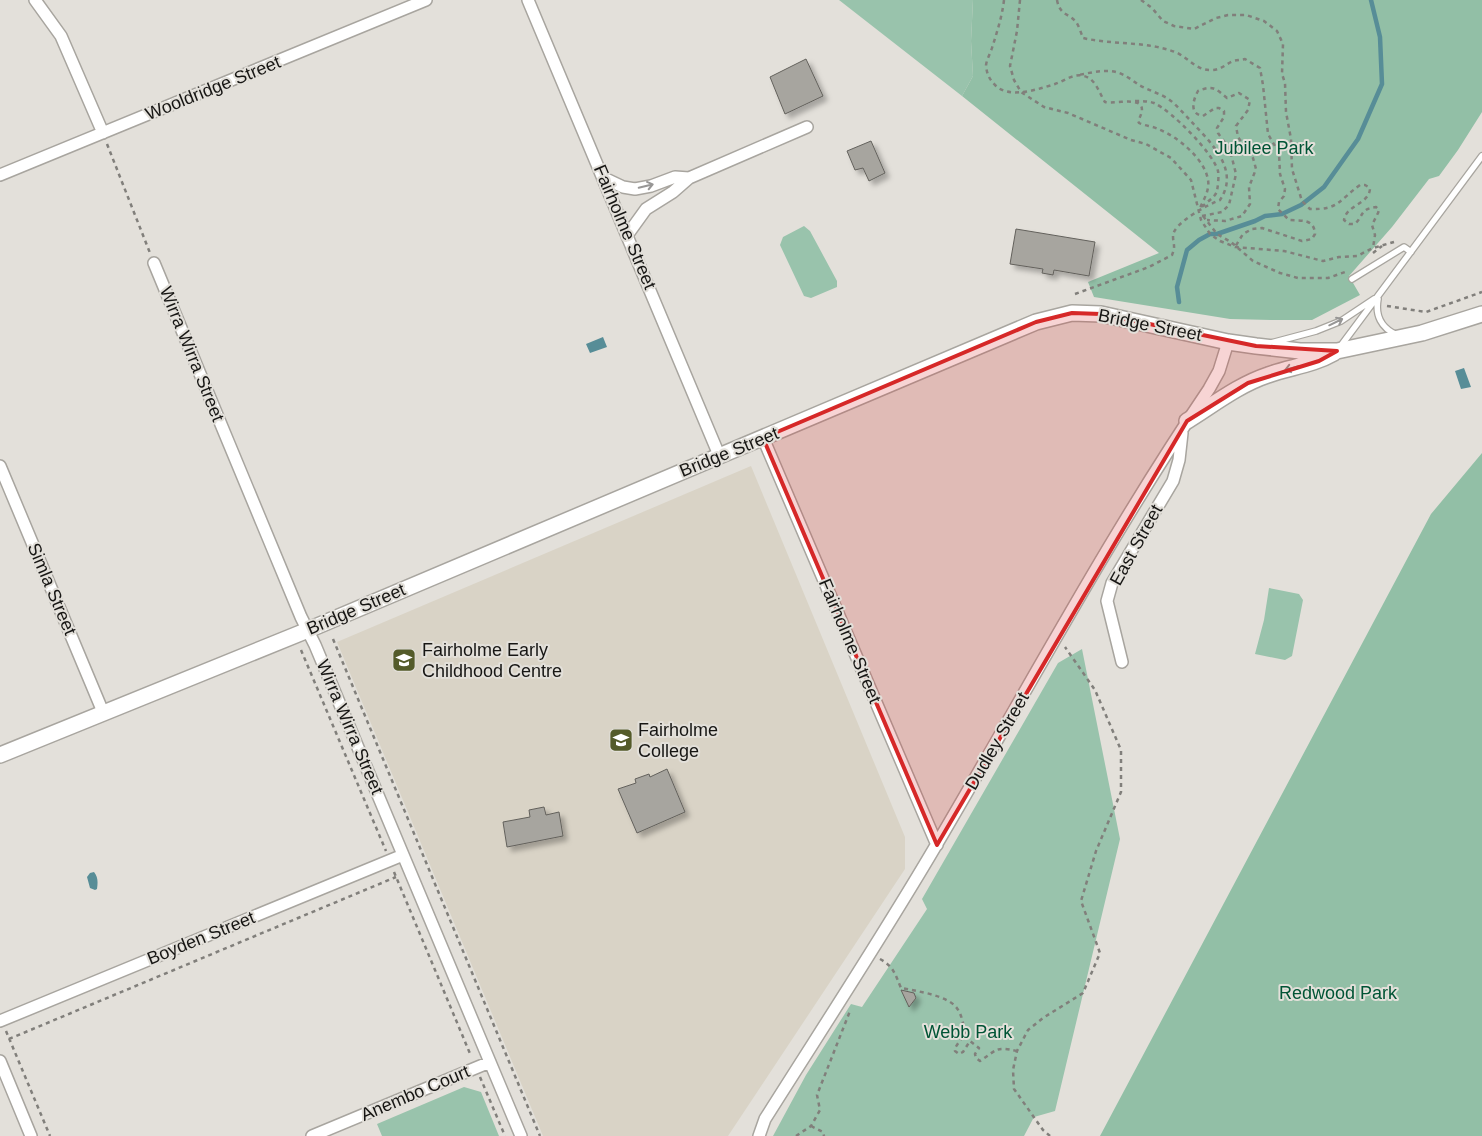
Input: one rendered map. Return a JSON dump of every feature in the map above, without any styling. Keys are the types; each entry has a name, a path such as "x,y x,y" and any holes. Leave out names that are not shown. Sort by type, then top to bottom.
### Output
{"street":[{"path":"35,0 62,36 103,133"},
{"name":"Wooldridge Street","path":"0,175 426,0"},
{"name":"Fairholme Street","path":"528,0 628,234 719,455"},
{"path":"628,234 646,209 673,192 689,178 808,127"},
{"path":"604,178 623,187 635,189 651,186 675,177 689,178"},
{"name":"Wirra Wirra Street","path":"154,263 301,617 521,1136"},
{"name":"Bridge Street","path":"0,755 308,630 1027,326 1058,316 1072,313 1101,314 1228,342 1300,352 1337,351 1402,338 1482,314"},
{"name":"Dudley Street","path":"759,1136 765,1119 870,954 936,845 1134,506 1219,371 1228,342"},
{"path":"1185,425 1233,391 1248,383 1268,375 1319,361 1337,351"},
{"name":"East Street","path":"1122,662 1106,601 1112,583 1172,481 1179,460 1185,425"},
{"name":"Fairholme Street","path":"764,438 936,845"},
{"name":"Simla Street","path":"0,466 103,712"},
{"name":"Boyden Street","path":"1,1020 403,855"},
{"path":"0,1061 30,1136"},
{"name":"Anembo Court","path":"312,1136 490,1062"}],"lane":[{"path":"1337,351 1482,156"},
{"path":"1352,279 1404,247 1411,252"},
{"path":"1378,297 1376,307 1378,318 1384,327 1402,338"},
{"path":"1256,346 1316,331 1341,320 1378,297"}],"path":[{"path":"1004,0 1002,16 986,64 987,74 991,81 1000,89 1013,93 1021,92 1033,90 1078,75 1108,71 1117,72 1167,98 1178,107 1214,145 1226,172 1225,193 1220,200 1210,204 1176,228 1173,235 1176,247 1172,256 1149,267 1075,294"},
{"path":"1020,0 1017,31 1010,66 1014,80 1021,92 1044,107 1068,113 1131,140 1146,144 1171,158 1191,180 1201,220 1210,234 1220,241 1235,247 1284,251 1323,261 1339,257 1357,256 1392,242 1404,247"},
{"path":"1058,0 1064,15 1076,22 1083,38 1102,42 1159,47 1177,53 1192,64 1206,70 1222,68 1232,62 1245,59 1260,68 1264,85 1268,134 1279,153 1280,174 1285,189 1278,209 1289,220 1301,219 1310,222 1316,231 1312,239 1302,241 1262,228 1252,228 1243,234 1235,247"},
{"path":"1142,0 1163,21 1174,26 1194,29 1216,18 1237,15 1264,21 1277,31 1284,44 1282,74 1285,83 1286,112 1291,139 1292,169 1302,201 1310,209 1330,208 1338,204 1360,185 1368,186 1370,193 1367,198 1350,210 1344,220 1349,224 1355,224 1362,212 1368,208 1376,207 1378,213 1372,225 1376,235 1373,248"},
{"path":"1078,75 1086,76 1093,81 1105,102 1111,104 1124,101 1145,101 1162,107 1188,130 1216,166 1218,173 1216,194 1205,202 1199,211"},
{"path":"1202,216 1222,212 1229,205 1236,174 1230,150 1218,133 1217,128 1224,117 1224,112 1220,108 1215,108 1203,116 1199,116 1193,106 1193,100 1198,91 1206,88 1215,88 1227,98 1239,93 1250,100 1248,110 1236,126 1238,137 1253,158 1256,169 1249,186 1250,204 1242,216 1225,221 1206,220"},
{"path":"1133,101 1139,104 1142,110 1139,123 1164,131 1184,144 1202,165 1208,180 1208,187 1199,211"},
{"path":"103,133 154,263"},
{"path":"1199,211 1217,234 1231,242 1253,261 1288,276 1328,278 1349,269"},
{"path":"1370,255 1383,244"},
{"path":"1378,297 1384,306 1426,312 1482,292"},
{"path":"1050,1136 1043,1130 1014,1089 1013,1070 1018,1051 1028,1030 1043,1018 1083,993 1100,953 1081,901 1096,851 1120,792 1121,750 1095,690 1067,649 1057,638"},
{"path":"333,639 540,1136"},
{"path":"301,650 505,1136"},
{"path":"9,1038 396,877"},
{"path":"884,961 893,968 901,988 943,998 955,1006 960,1015 964,1033 955,1048 955,1051 959,1054 970,1041 979,1048 975,1054 976,1058 980,1061 996,1049 1005,1048 1018,1051"},
{"path":"796,1136 811,1126 820,1110 817,1095 850,1010"},
{"path":"1,1020 50,1136"},
{"path":"811,1126 823,1132 824,1136"}],"highlighted area":[{"path":"1072,313 1101,314 1256,346 1337,351 1319,361 1248,383 1187,421 937,845 763,438 1036,322"}],"shaded area":[{"name":"Fairholme College","path":"751,466 905,837 905,869 728,1136 543,1136 337,642"}],"green space":[{"path":"839,0 973,0 971,41 973,76 962,96"},
{"name":"Jubilee Park","path":"973,0 1482,0 1482,112 1439,176 1429,179 1392,227 1349,276 1360,295 1312,320 1230,319 1094,297 1088,282 1159,253 962,96 973,76 971,41"},
{"path":"804,226 810,231 837,281 837,287 811,298 804,296 780,245 783,237"},
{"name":"Redwood Park","path":"1482,453 1482,1136 1100,1136 1431,514"},
{"path":"1269,588 1299,594 1303,600 1292,656 1285,660 1255,654 1264,620"},
{"name":"Webb Park","path":"1082,649 1120,839 1055,1111 1034,1117 1024,1136 773,1136 806,1075 851,1004 862,1007 927,909 922,899 1058,663"},
{"path":"464,1087 481,1092 499,1136 382,1136 377,1124"}],"water":[{"path":"603,337 607,347 590,353 586,344"},
{"path":"1464,368 1471,387 1461,389 1455,371"},
{"path":"94,872 98,882 97,889 95,890 90,888 87,877 90,873"}],"building":[{"path":"806,59 823,96 785,114 770,77"},
{"path":"871,141 885,173 869,181 863,168 855,170 847,151"},
{"path":"1016,229 1095,242 1089,276 1054,270 1053,275 1042,273 1043,269 1010,264"},
{"path":"667,769 685,812 637,833 618,789 636,783 635,779 649,774 650,777"},
{"path":"544,807 546,815 559,812 563,836 507,847 503,822 530,817 529,810"},
{"path":"901,990 914,993 916,998 909,1007"}],"waterway":[{"path":"1179,302 1177,287 1187,250 1210,234 1217,234 1265,216 1282,214 1301,205 1324,187 1358,139 1382,84 1380,37 1371,0"}],"place":[{"name":"Fairholme Early Childhood Centre","path":"404,660"},
{"name":"Fairholme College","path":"621,740"}]}
